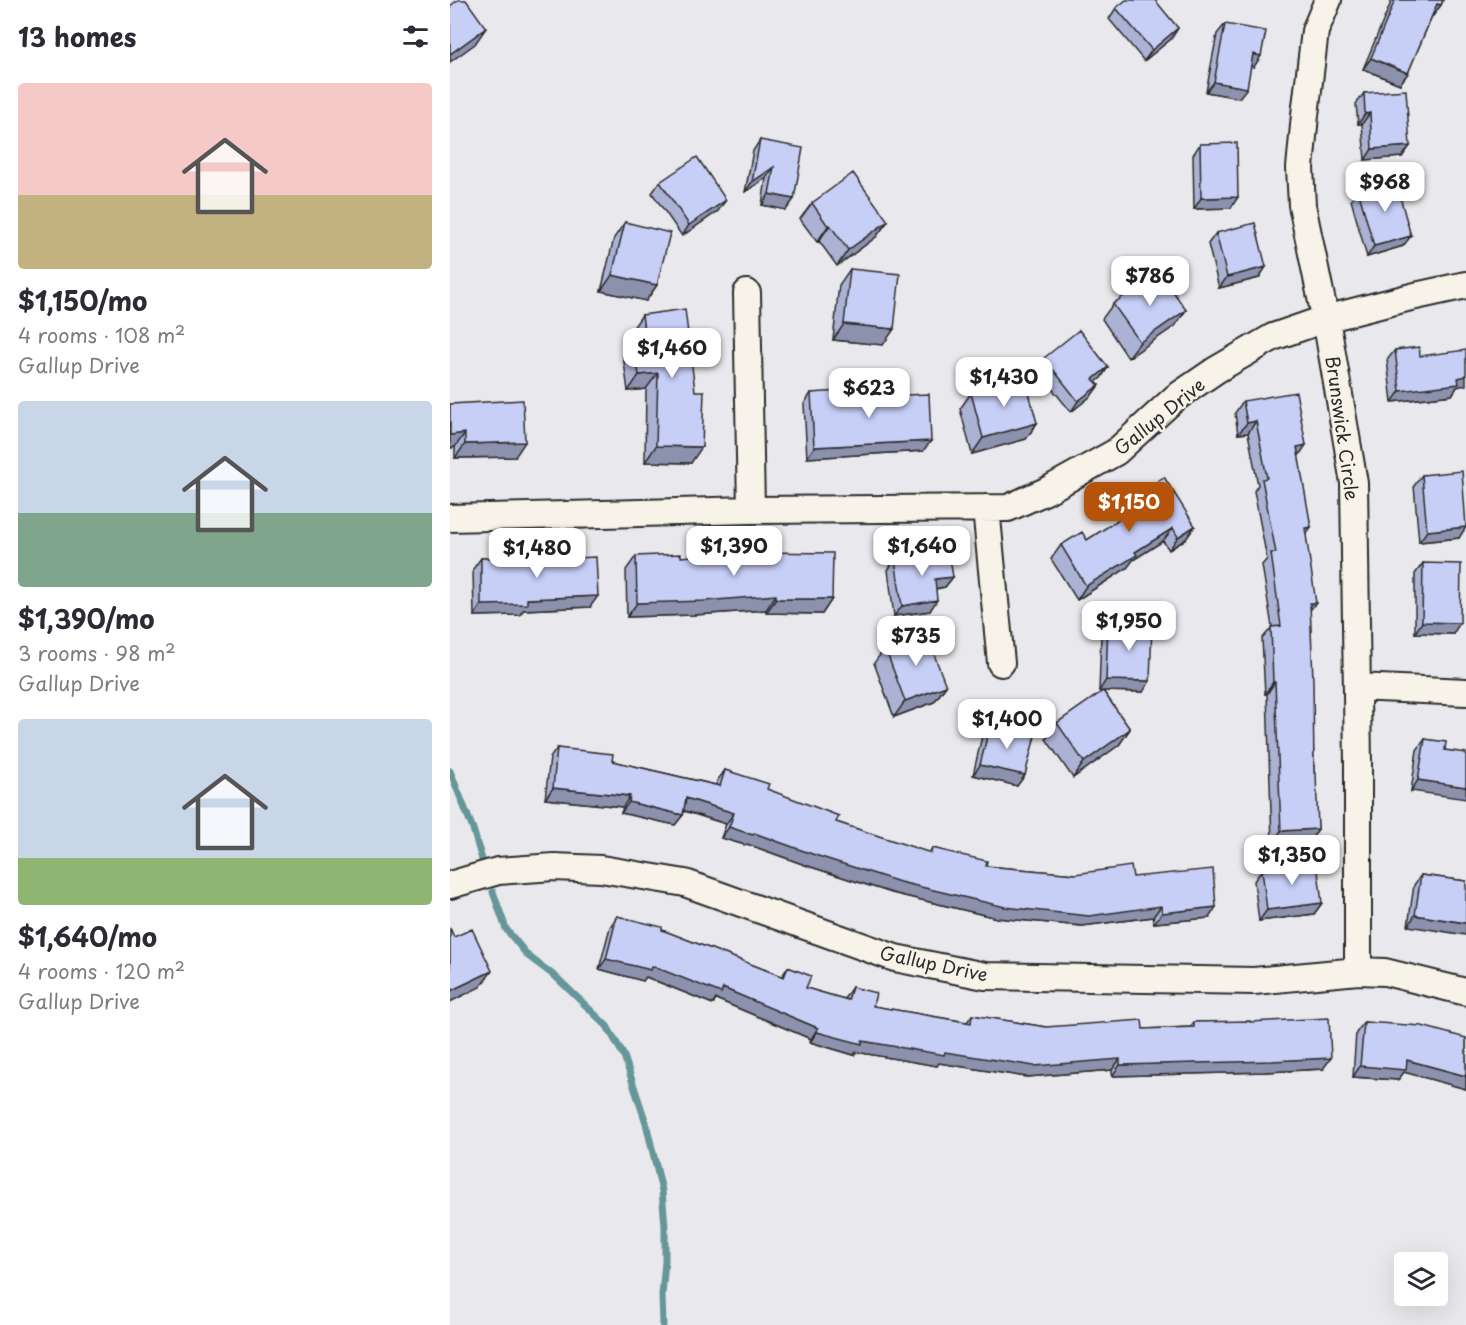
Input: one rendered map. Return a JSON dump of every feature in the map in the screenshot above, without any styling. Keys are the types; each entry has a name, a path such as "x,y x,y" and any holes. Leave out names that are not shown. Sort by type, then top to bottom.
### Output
{"street":[{"name":"Brunswick Circle","path":"1319,3 1300,168 1302,205 1354,483 1358,971"},
{"name":"Gallup Drive","path":"450,518 751,510 1008,508 1046,491 1116,452 1175,398 1216,370 1273,337 1325,319 1466,285"},
{"path":"747,293 751,510"},
{"path":"986,508 1001,663"},
{"path":"1357,687 1466,692"},
{"name":"Gallup Drive","path":"450,885 498,871 554,867 601,869 685,883 895,958 985,976 1254,981 1358,971 1385,972 1466,992"}],"building":[{"path":"458,0 466,0 486,28 450,54 450,6"},
{"path":"1126,0 1155,0 1178,28 1152,50 1116,8"},
{"path":"1395,0 1443,0 1441,5 1437,4 1408,73 1371,58"},
{"path":"1225,24 1266,31 1261,56 1253,54 1247,88 1214,82"},
{"path":"1406,90 1410,146 1372,149 1370,113 1365,114 1364,93"},
{"path":"760,140 803,148 794,199 769,194 774,167 752,182"},
{"path":"1237,143 1238,197 1201,198 1200,144"},
{"path":"697,157 726,200 689,225 660,182"},
{"path":"853,173 888,221 848,250 812,203"},
{"path":"1395,179 1411,236 1374,246 1358,190"},
{"path":"625,222 670,233 657,285 612,275"},
{"path":"1255,223 1266,267 1227,277 1216,233"},
{"path":"850,269 900,274 894,329 844,324"},
{"path":"1159,271 1186,310 1140,342 1113,304"},
{"path":"685,309 695,391 704,391 702,447 656,446 658,373 639,375 634,340 645,338 642,315"},
{"path":"1079,330 1108,367 1093,379 1099,385 1078,401 1044,358"},
{"path":"1419,347 1420,356 1466,350 1466,376 1458,378 1459,384 1400,391 1395,350"},
{"path":"1025,378 1037,423 983,438 971,393"},
{"path":"854,390 855,397 929,394 931,441 814,447 811,393"},
{"path":"1296,392 1306,445 1297,447 1311,527 1305,528 1316,603 1310,603 1314,773 1316,773 1318,829 1281,831 1271,627 1281,626 1271,553 1276,553 1262,479 1267,478 1256,421 1247,423 1243,401"},
{"path":"523,400 525,442 465,444 465,433 450,435 450,404"},
{"path":"1462,471 1466,527 1427,531 1422,475"},
{"path":"1164,477 1195,526 1178,537 1173,528 1135,552 1137,555 1086,586 1061,545 1082,532 1087,540 1134,510 1128,500"},
{"path":"757,551 833,553 832,599 776,599 776,595 704,601 637,603 636,556 681,554 681,557"},
{"path":"949,552 953,577 935,579 937,600 902,606 895,559"},
{"path":"596,557 598,596 527,599 527,604 481,605 481,558 527,558 527,560"},
{"path":"1423,563 1461,564 1460,623 1422,622"},
{"path":"1108,624 1152,625 1150,681 1106,680"},
{"path":"926,633 946,686 905,701 885,648"},
{"path":"1103,691 1130,729 1084,762 1057,723"},
{"path":"990,725 1035,736 1025,775 980,765"},
{"path":"1425,739 1446,742 1445,750 1466,753 1466,787 1418,780"},
{"path":"557,748 613,754 612,761 720,786 725,770 769,784 767,789 839,816 836,822 931,853 932,848 987,861 986,866 1075,874 1131,866 1133,877 1213,869 1216,907 1162,913 1161,906 1089,916 1005,907 900,882 754,833 753,835 729,827 734,813 686,798 683,815 629,802 630,796 553,788"},
{"path":"1317,863 1322,903 1267,910 1262,870"},
{"path":"1421,875 1466,881 1466,923 1415,915"},
{"path":"617,916 662,927 662,930 784,977 788,967 811,976 806,988 848,1000 852,987 876,993 873,1006 971,1023 972,1015 1046,1027 1142,1020 1143,1029 1194,1027 1194,1022 1329,1018 1331,1058 1120,1065 1120,1059 1034,1066 945,1052 944,1055 862,1041 862,1044 817,1032 818,1028 723,988 721,993 652,966 651,970 606,959"},
{"path":"450,928 454,937 472,929 492,971 450,991"},
{"path":"1364,1022 1422,1026 1466,1038 1466,1076 1407,1060 1406,1070 1360,1066"}],"waterway":[{"path":"450,771 473,829 483,863"},
{"path":"493,892 506,929 528,956 556,977 607,1026 624,1056 646,1123 662,1191 665,1226 663,1325"}]}
